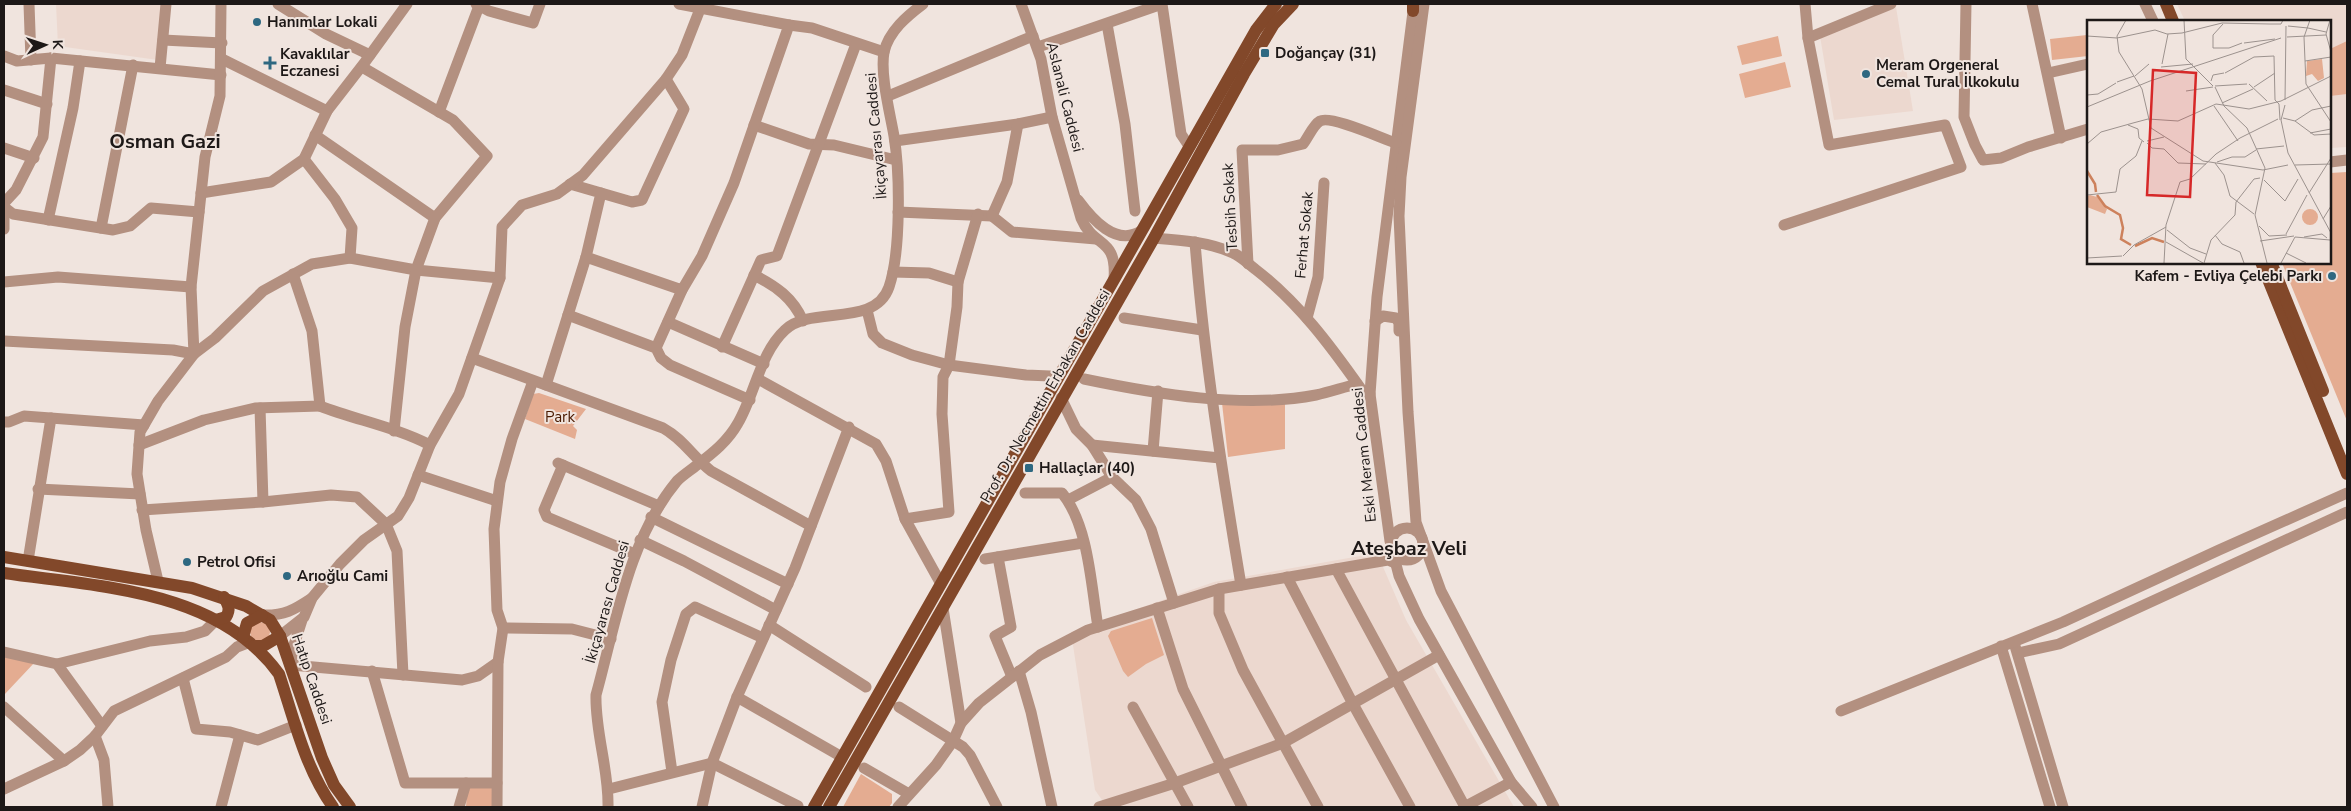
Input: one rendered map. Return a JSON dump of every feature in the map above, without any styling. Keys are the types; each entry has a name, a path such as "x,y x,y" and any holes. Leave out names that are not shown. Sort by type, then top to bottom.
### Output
{"main road":[{"name":"Prof. Dr. Necmettin Erbakan Caddesi","path":"814,807 1189,146 1256,30 1276,4"},
{"name":"Prof. Dr. Necmettin Erbakan Caddesi","path":"829,807 1274,24 1293,4"},
{"path":"2157,4 2164,20"},
{"path":"2166,4 2173,20"},
{"path":"2262,264 2347,474"},
{"path":"2272,264 2347,451"},
{"name":"Hatıp Caddesi","path":"4,557 192,588 224,597 246,606 270,620 280,636 291,665 322,758 334,785 350,807"},
{"name":"Hatıp Caddesi","path":"4,573 158,598 184,605 216,620 249,641 279,674 311,768 322,792 333,807"},
{"path":"216,620 226,617 229,612 229,606 224,597"},
{"path":"262,615 247,623 249,641 263,646 280,636"}],"street":[{"path":"30,4 31,60"},
{"path":"160,68 166,4"},
{"path":"194,354 192,287 205,157 220,96 222,59 221,4"},
{"path":"278,4 326,34 370,55"},
{"path":"201,193 271,182 304,159 327,111 362,67 407,4"},
{"path":"439,112 478,5 489,11 533,23 540,4"},
{"path":"679,4 701,6 812,28 884,52"},
{"name":"İkiçayarası Caddesi","path":"608,807 609,789 596,719 596,695 640,540 659,506 678,479 720,448 737,425 750,400 771,346 786,328 803,321 867,310 879,302 888,289 893,272 898,212 895,141 884,52 903,20 923,4"},
{"name":"Aslanali Caddesi","path":"1021,4 1038,47 1052,117 1084,225 1096,239 1111,250 1114,259 1114,279"},
{"path":"1038,47 1162,4 1181,134 1189,146"},
{"path":"1784,225 1961,167 1944,126 1829,145 1808,38 1805,4"},
{"path":"1808,38 1876,6 1891,4"},
{"path":"1966,4 1964,117 1975,145 1984,160 2002,158 2028,147 2087,129"},
{"path":"2032,4 2061,138"},
{"path":"2145,4 2153,20"},
{"path":"262,615 279,616 296,609 312,598 340,564 364,540 398,516 409,498 430,445 459,394 472,358 500,278 502,227 522,205 557,194 582,175 666,79 682,54 701,6"},
{"name":"Eski Meram Caddesi","path":"1416,6 1396,143 1376,321 1370,394 1390,541 1395,563 1411,604 1511,782 1532,807"},
{"name":"Eski Meram Caddesi","path":"1416,6 1399,216 1414,506 1422,539 1434,574 1449,607 1554,807"},
{"path":"1107,24 1125,124 1135,211"},
{"path":"656,348 682,290 702,256 734,183 790,25"},
{"path":"888,96 1033,36"},
{"path":"164,40 222,44"},
{"path":"722,346 761,260 777,256 856,44"},
{"path":"4,56 17,61 51,58 221,75"},
{"path":"51,58 43,137 34,158 16,190 4,205 13,214 113,230 130,226 151,208 199,212"},
{"path":"222,59 327,111"},
{"path":"48,220 73,108 80,60"},
{"path":"2048,73 2087,64"},
{"path":"101,228 133,65"},
{"path":"362,67 453,120 487,156 434,218 416,270 405,327 394,430"},
{"path":"570,184 632,202 642,200 684,109 666,79"},
{"path":"4,90 47,104"},
{"path":"895,141 1018,124 1052,117"},
{"name":"Tesbih Sokak","path":"1248,264 1242,150 1278,150 1304,144 1316,124 1325,120 1340,123 1396,143"},
{"path":"992,216 1007,182 1018,124"},
{"path":"754,125 790,139 817,145 834,145 896,160"},
{"path":"315,135 434,218"},
{"path":"4,148 34,158"},
{"path":"304,159 335,199 352,228 350,258"},
{"path":"2331,162 2347,160"},
{"name":"Ferhat Sokak","path":"1307,318 1318,277 1324,182"},
{"path":"546,385 586,257 601,193"},
{"name":"Aslanali Caddesi","path":"1077,198 1095,219 1112,233 1123,237 1141,231"},
{"path":"898,212 978,214 992,216 1012,232 1096,239"},
{"path":"905,519 949,512 942,414 943,377 949,365 957,307 958,282 978,214"},
{"path":"4,215 4,229"},
{"path":"1154,238 1195,242 1234,253 1271,281 1307,318 1321,333 1361,390 1370,394"},
{"path":"1195,242 1202,330 1211,398 1241,585"},
{"path":"586,257 682,290"},
{"path":"158,581 142,510 137,474 140,432 158,401 194,354 215,338 263,291 312,264 350,258 416,270 500,278"},
{"path":"893,272 929,273 958,282"},
{"path":"293,274 312,331 320,406"},
{"path":"754,275 785,293 797,308 803,321"},
{"path":"4,282 58,277 192,287"},
{"path":"867,310 873,334 882,344 912,355 949,365 1057,378"},
{"path":"568,315 656,348 661,358 670,365 750,400"},
{"path":"1376,321 1383,316 1390,316 1396,318 1399,323 1402,388 1408,412"},
{"path":"1124,318 1202,330"},
{"path":"668,322 764,364"},
{"path":"4,341 173,350 194,354"},
{"path":"472,358 663,428 676,435 700,462 711,471 811,526"},
{"path":"758,379 868,438 882,452 905,519 941,584"},
{"path":"1084,379 1211,398 1268,400 1315,395 1357,384"},
{"path":"497,807 498,662 503,628 497,601 494,529 500,482 512,439 534,381"},
{"path":"1153,451 1158,391"},
{"path":"1061,398 1076,429 1092,445 1112,477 1136,500 1150,529 1174,603"},
{"path":"139,445 204,420 260,408 320,406 345,416 394,430 430,445"},
{"path":"260,408 263,502"},
{"path":"4,422 24,416 144,425"},
{"path":"28,561 38,489 51,418"},
{"path":"702,807 712,763 737,697 788,584 849,427"},
{"path":"1092,445 1220,458"},
{"path":"635,554 547,518 544,510 559,464 659,506"},
{"path":"418,475 497,501"},
{"path":"1068,500 1112,477"},
{"path":"38,489 140,494"},
{"path":"1024,493 1062,493 1068,500 1081,532 1098,627"},
{"path":"1841,711 2063,622 2347,493"},
{"path":"142,510 263,502 331,495 357,497 386,524 397,551 403,675"},
{"path":"2018,653 2059,644 2347,512"},
{"path":"652,518 788,584"},
{"path":"640,540 776,610"},
{"path":"985,559 1083,543"},
{"path":"998,557 1011,627 995,636 1016,674 1031,712 1052,807"},
{"path":"898,807 936,765 953,741 961,723 979,703 1040,655 1098,627 1219,588 1388,560 1395,563"},
{"path":"1336,569 1464,807 1511,782"},
{"path":"1287,577 1353,704 1410,807"},
{"path":"1219,588 1219,612 1243,670 1318,807"},
{"path":"312,598 292,648 291,665 462,680 478,676 498,662"},
{"path":"672,772 662,702 671,660 686,614 696,607 763,638"},
{"path":"943,608 961,723"},
{"path":"1157,608 1183,689 1242,807"},
{"path":"280,636 304,617"},
{"path":"4,652 57,664 150,642 186,637 205,631 216,620"},
{"path":"769,625 866,687"},
{"path":"503,628 572,629 611,639"},
{"path":"4,789 64,761 95,736 114,711 226,657 237,647 249,641"},
{"path":"2014,641 2063,807"},
{"path":"2001,646 2050,807"},
{"path":"1099,807 1175,783 1283,743 1439,655"},
{"path":"57,664 102,726"},
{"path":"372,672 405,783 497,783"},
{"path":"183,678 196,729 240,735 258,740 296,725"},
{"path":"737,697 842,757"},
{"path":"1133,706 1188,807"},
{"path":"4,707 64,761"},
{"path":"899,707 963,747 970,755 997,807"},
{"path":"221,807 240,735"},
{"path":"95,736 104,760 108,807"},
{"path":"609,789 712,763 779,803 798,806"},
{"path":"864,768 909,794"},
{"path":"459,807 466,783"}],"shaded area":[{"path":"56,4 161,4 158,60 58,46"},
{"path":"2177,4 2347,4 2347,147 2331,148 2331,20 2185,20"},
{"name":"Meram Orgeneral Cemal Tural İlkokulu","path":"1896,7 1913,111 1834,120 1820,36"},
{"path":"1377,553 1406,620 1514,807 1107,807 1095,790 1071,632 1214,582"}],"green space":[{"path":"2087,35 2087,56 2052,60 2050,39"},
{"path":"1778,36 1782,56 1742,65 1737,46"},
{"path":"2347,41 2347,94 2331,96 2331,49"},
{"path":"1785,62 1791,87 1745,98 1739,74"},
{"path":"2347,172 2347,421 2282,264 2331,264 2331,173"},
{"name":"Park","path":"539,393 586,409 573,426 577,430 575,439 525,419 533,394"},
{"path":"1222,403 1285,404 1285,449 1228,457"},
{"path":"1152,618 1164,655 1146,664 1128,677 1123,671 1108,636 1111,631"},
{"path":"260,622 267,625 270,632 267,639 260,642 253,639 250,632 253,625"},
{"path":"4,657 35,662 4,695"},
{"path":"861,774 892,794 892,803 889,807 843,807"},
{"path":"493,786 493,807 466,807 467,791 471,787"}],"place":[{"name":"Hanımlar Lokali","path":"257,22"},
{"name":"Doğançay (31)","path":"1265,53"},
{"name":"Kavaklılar Eczanesi","path":"270,63"},
{"name":"Meram Orgeneral Cemal Tural İlkokulu","path":"1866,74"},
{"name":"Kafem - Evliya Çelebi Parkı","path":"2332,276"},
{"name":"Hallaçlar (40)","path":"1029,468"},
{"name":"Petrol Ofisi","path":"187,562"},
{"name":"Arıoğlu Cami","path":"287,576"}],"district":[{"name":"Osman Gazi","path":"165,141"},
{"name":"Ateşbaz Veli","path":"1409,548"}]}
